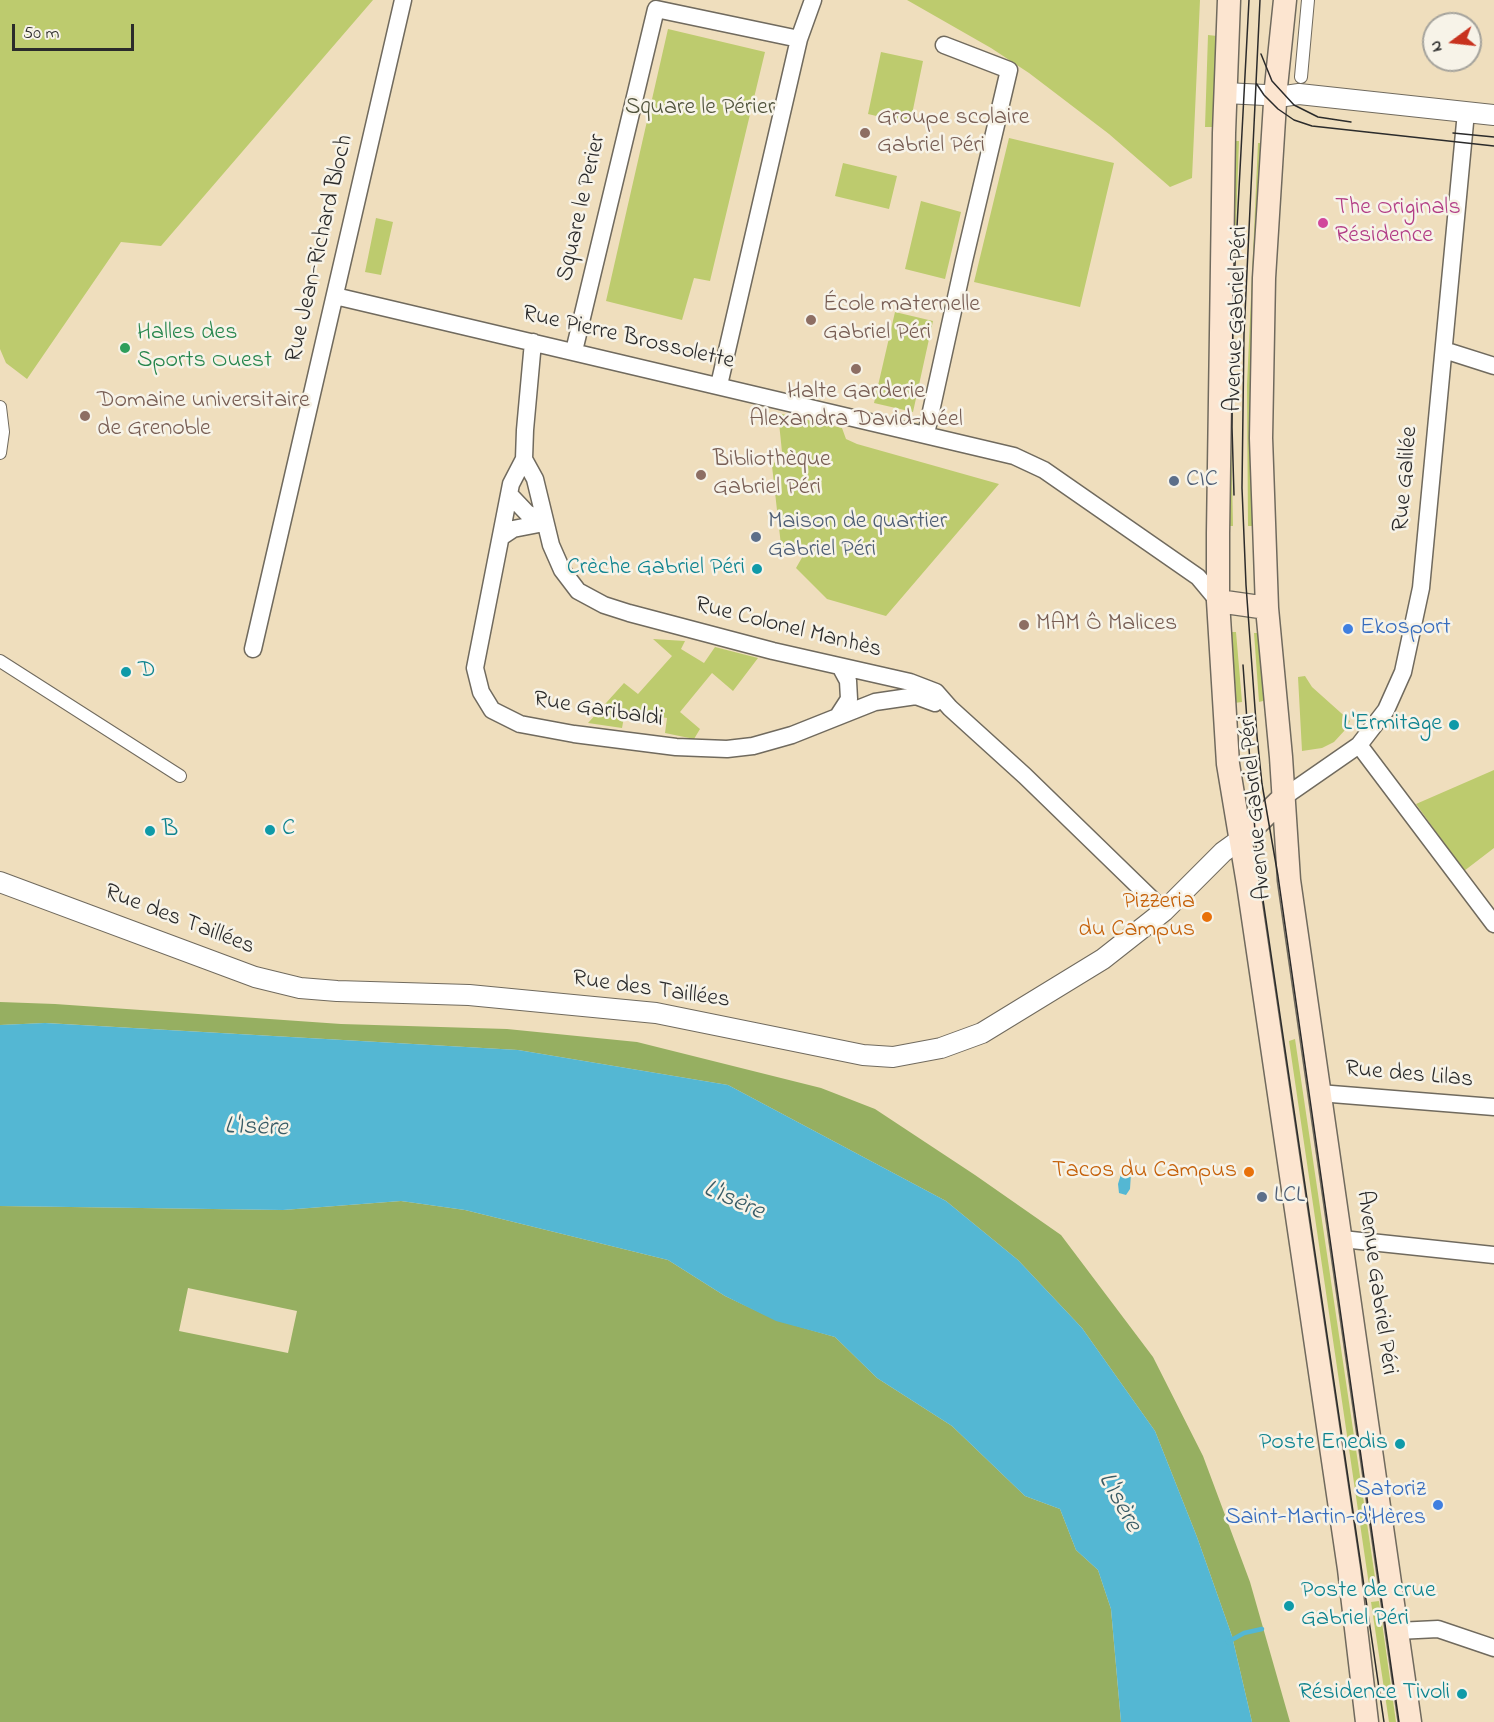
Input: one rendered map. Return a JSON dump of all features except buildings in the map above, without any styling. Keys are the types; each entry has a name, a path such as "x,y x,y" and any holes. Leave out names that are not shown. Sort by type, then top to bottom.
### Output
{"main road":[{"name":"Avenue Gabriel Péri","path":"1229,0 1225,93 1218,602 1228,764 1348,1569 1367,1722"},
{"name":"Avenue Gabriel Péri","path":"1285,0 1263,278 1261,438 1267,608 1284,797 1288,880 1342,1239 1410,1722"},
{"path":"1218,602 1267,608"},
{"path":"1241,839 1284,797"}],"street":[{"name":"Rue Jean-Richard Bloch","path":"253,649 402,0"},
{"path":"719,385 799,39 813,0"},
{"path":"1301,77 1308,0"},
{"name":"Square le Perier","path":"574,351 656,9 799,39"},
{"path":"926,434 1009,70 944,45"},
{"path":"1225,93 1276,96 1299,94 1494,115"},
{"name":"Rue Galilée","path":"1284,797 1359,745 1386,710 1403,672 1421,588 1466,112"},
{"name":"Rue Pierre Brossolette","path":"335,296 1014,456 1044,470 1198,577 1218,602"},
{"name":"Rue Colonel Manhès","path":"533,342 524,459 535,479 551,545 562,570 578,591 604,605 841,668 910,682 936,692 950,708 1025,776 1164,911"},
{"path":"1444,350 1494,366"},
{"path":"0,407 3,432 0,453"},
{"name":"Rue Garibaldi","path":"524,459 511,484 475,668 481,692 492,710 520,724 574,734 676,747 727,749 753,746 792,735 875,702 916,696 950,708"},
{"path":"509,494 527,513 544,523"},
{"path":"501,537 513,529 544,523"},
{"path":"0,661 180,776"},
{"path":"838,717 849,699 848,681 841,668"},
{"path":"1359,745 1494,924"},
{"name":"Rue des Taillées","path":"0,882 255,977 300,988 469,995 656,1013 863,1055 886,1057 941,1048 982,1033 1103,959 1164,911 1223,852 1241,839"},
{"name":"Rue des Lilas","path":"1319,1093 1494,1107"},
{"path":"1342,1239 1494,1255"},
{"path":"1397,1631 1438,1629 1494,1648"}],"green space":[{"path":"0,0 373,0 161,246 121,242 27,379 6,363 0,349"},
{"path":"907,0 1200,0 1192,178 1170,187 1109,134 1029,73 991,48"},
{"name":"Square le Périer","path":"668,29 765,52 710,281 694,278 682,320 606,301"},
{"path":"1208,35 1217,36 1217,127 1205,127"},
{"path":"881,52 923,61 910,124 868,114"},
{"path":"1009,138 1114,163 1080,307 974,282"},
{"path":"1234,141 1239,141 1230,385 1233,526 1226,526"},
{"path":"1258,143 1264,143 1256,526 1248,526 1247,385"},
{"path":"843,163 897,176 889,209 835,196"},
{"path":"921,201 961,212 945,279 905,269"},
{"path":"376,218 393,222 381,275 365,272"},
{"path":"895,312 933,321 913,412 874,403"},
{"path":"778,413 842,428 846,439 857,444 999,484 886,616 827,599 796,568 804,554 796,547 787,546 782,554 772,466 782,452"},
{"path":"1229,632 1236,632 1242,702 1234,703"},
{"path":"1254,633 1261,633 1267,700 1259,702"},
{"path":"653,639 685,641 681,649 704,663 715,647 758,658 733,691 712,673 680,712 700,729 694,739 665,733 667,718 625,712 622,728 588,723 624,683 638,694 672,656"},
{"path":"1305,676 1312,687 1350,721 1334,742 1322,748 1302,751 1298,677"},
{"path":"1494,770 1494,848 1464,871 1416,804"},
{"path":"0,1002 341,1024 507,1029 637,1042 821,1088 875,1109 1061,1235 1153,1357 1203,1456 1250,1582 1290,1722 1252,1722 1232,1636 1197,1537 1155,1431 1082,1328 1018,1260 946,1201 728,1085 518,1050 46,1023 0,1025"},
{"path":"1295,1039 1376,1584 1369,1585 1289,1041"},
{"path":"401,1201 465,1210 668,1260 725,1296 776,1320 835,1337 877,1378 952,1426 1025,1496 1060,1509 1076,1550 1098,1570 1111,1609 1121,1722 0,1722 0,1206 283,1210","holes":["188,1288 297,1311 288,1353 179,1331"]},
{"path":"1379,1601 1396,1722 1389,1722 1371,1602"}],"water":[{"name":"L'Isère","path":"45,1023 518,1050 728,1085 946,1201 1018,1260 1082,1328 1155,1431 1197,1537 1232,1636 1252,1722 1121,1722 1111,1609 1098,1570 1076,1550 1060,1509 1025,1496 952,1426 877,1378 835,1337 776,1321 725,1296 668,1260 465,1210 401,1201 283,1210 0,1206 0,1025"},
{"path":"1122,1171 1131,1173 1130,1189 1126,1195 1119,1193 1118,1184"}],"waterway":[{"path":"1228,1642 1244,1633 1262,1629"}],"tram line":[{"path":"1234,495 1233,302 1249,0"},
{"path":"1260,0 1244,334 1242,488 1246,585 1257,736 1262,784 1278,876 1399,1722"},
{"path":"1261,54 1272,81 1294,105 1318,117 1351,122"},
{"path":"1256,83 1278,109 1294,120 1312,126 1494,146"},
{"path":"1453,133 1494,137"},
{"path":"1243,665 1257,859 1384,1722"}],"place":[{"name":"Groupe scolaire Gabriel Péri","path":"865,133"},
{"name":"The Originals Résidence","path":"1323,223"},
{"name":"École maternelle Gabriel Péri","path":"811,320"},
{"name":"Halles des Sports Ouest","path":"125,348"},
{"name":"Halte Garderie Alexandra David-Néel","path":"856,369"},
{"name":"Domaine universitaire de Grenoble","path":"85,416"},
{"name":"Bibliothèque Gabriel Péri","path":"701,475"},
{"name":"CIC","path":"1174,481"},
{"name":"Maison de quartier Gabriel Péri","path":"756,537"},
{"name":"Crèche Gabriel Péri","path":"757,569"},
{"name":"MAM Ô Malices","path":"1024,625"},
{"name":"Ekosport","path":"1348,629"},
{"name":"D","path":"126,672"},
{"name":"L'Ermitage","path":"1454,725"},
{"name":"C","path":"270,830"},
{"name":"B","path":"150,831"},
{"name":"Pizzeria du Campus","path":"1207,917"},
{"name":"Tacos du Campus","path":"1249,1172"},
{"name":"LCL","path":"1262,1197"},
{"name":"Poste Enedis","path":"1400,1444"},
{"name":"Satoriz Saint-Martin-d'Hères","path":"1438,1505"},
{"name":"Poste de crue Gabriel Péri","path":"1289,1606"},
{"name":"Résidence Tivoli","path":"1462,1694"}]}
